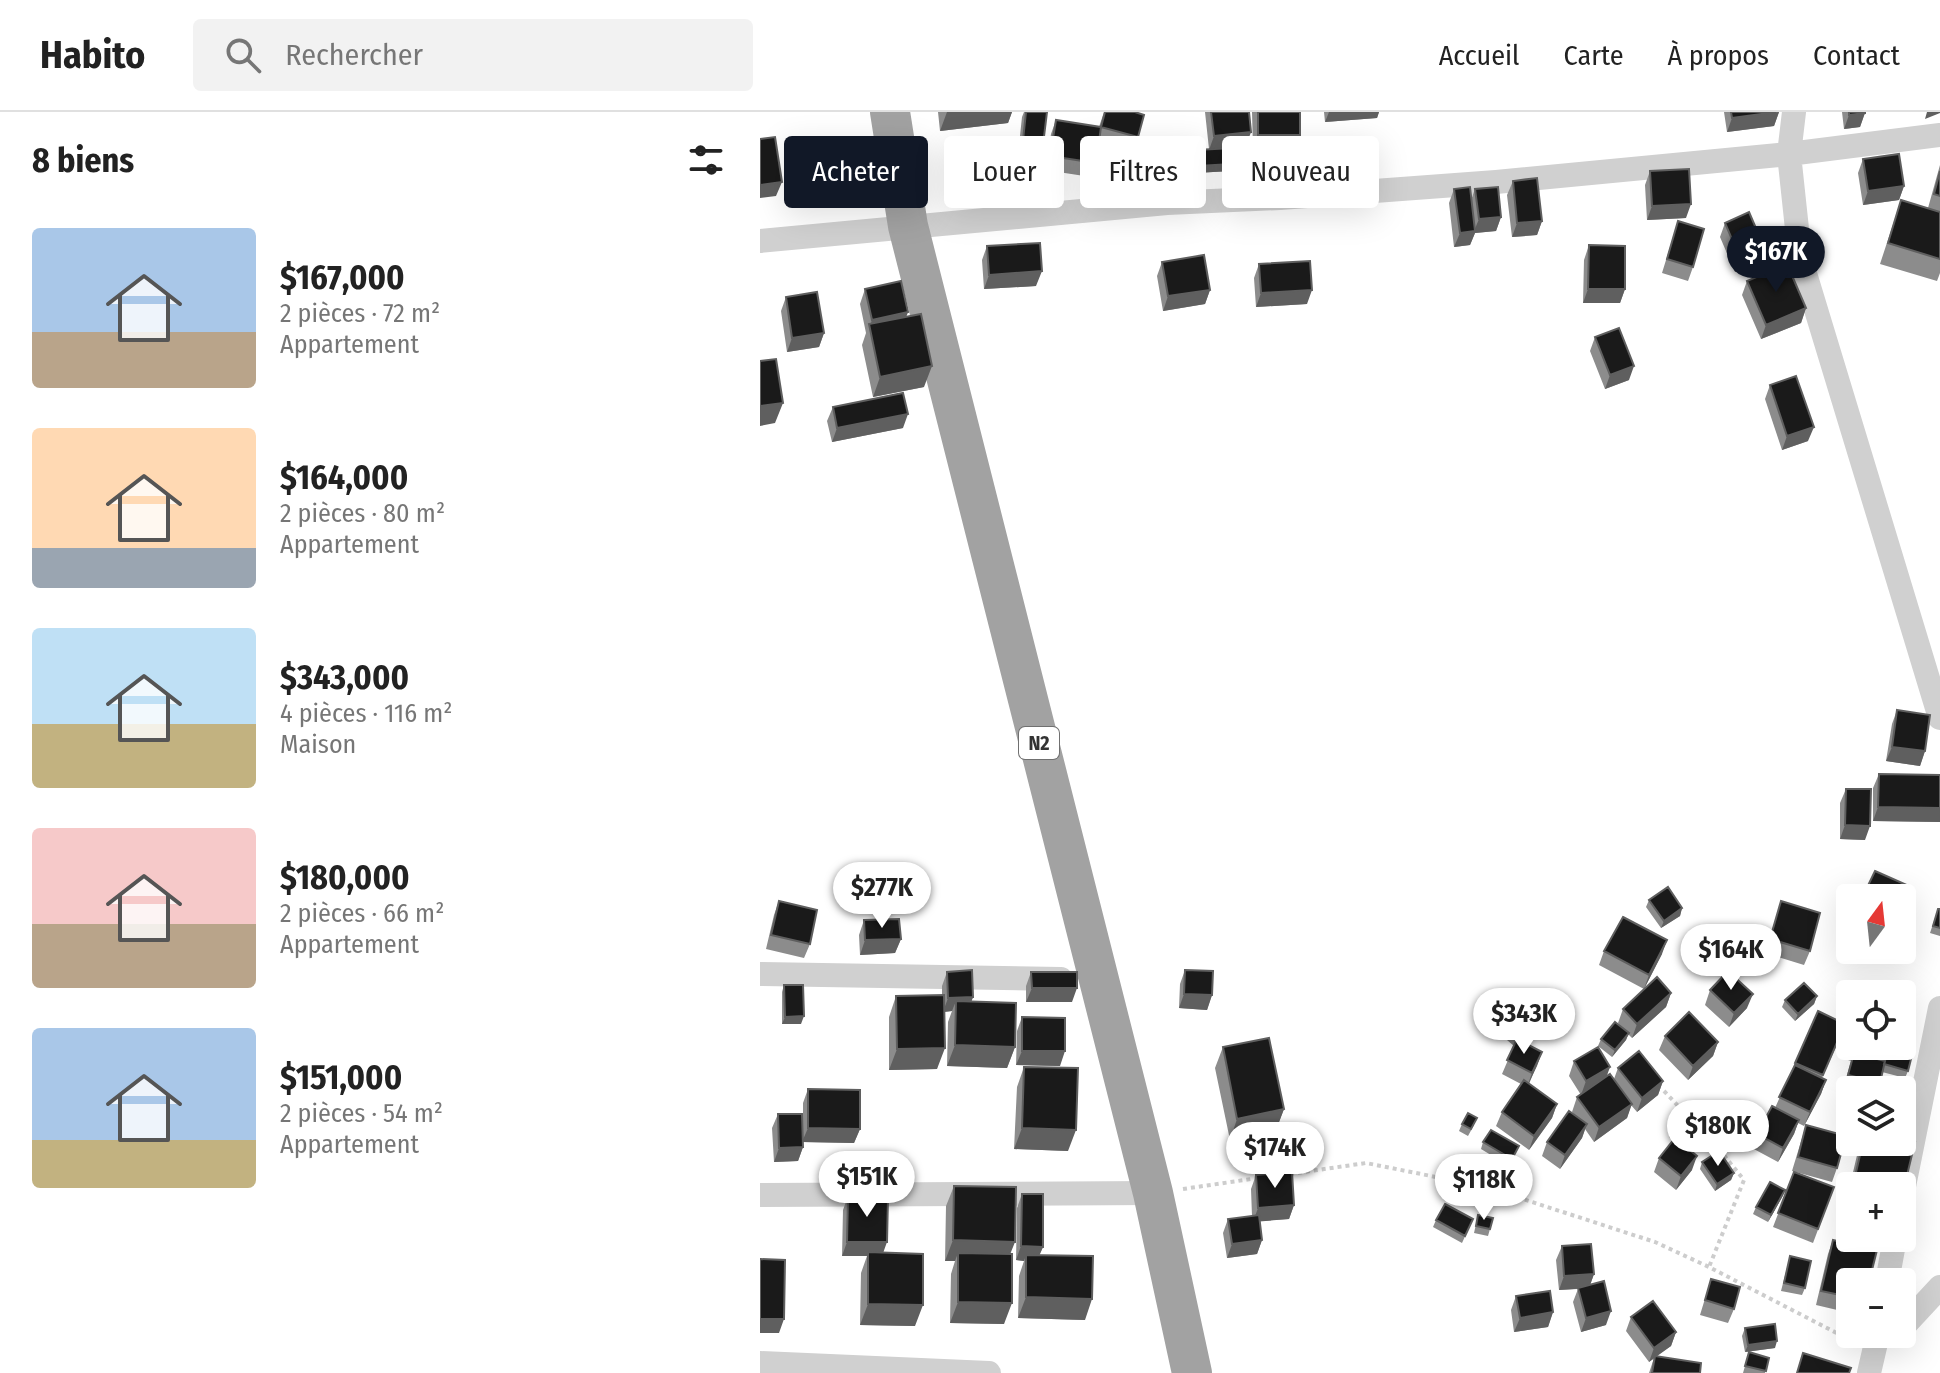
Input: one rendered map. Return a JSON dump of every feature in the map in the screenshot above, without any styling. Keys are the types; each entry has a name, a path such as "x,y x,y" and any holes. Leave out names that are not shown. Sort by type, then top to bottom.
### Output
{"highway":[{"name":"N2","path":"890,112 908,226 1153,1193 1192,1373"}],"street":[{"path":"1794,112 1789,154 1800,257 1940,718"},
{"path":"760,241 1167,203 1469,185 1789,154 1940,135"},
{"path":"760,974 1099,980"},
{"path":"1907,1172 1940,1008"},
{"path":"760,1195 1153,1193"},
{"path":"1916,1313 1940,1287"},
{"path":"760,1363 989,1373"}],"path":[{"path":"1664,1091 1744,1180 1709,1267"},
{"path":"1278,1175 1366,1163 1486,1187 1655,1242 1874,1353"},
{"path":"1153,1193 1263,1177"}],"building":[{"path":"1026,112 1047,112 1044,136 1023,136"},
{"path":"1105,112 1144,115 1138,136 1101,127"},
{"path":"1211,112 1249,112 1251,132 1214,136"},
{"path":"1258,112 1300,112 1300,135 1258,135"},
{"path":"1731,112 1776,112 1732,118"},
{"path":"1056,120 1101,127 1100,136 1080,136 1080,161 1064,158 1064,136 1053,136"},
{"path":"775,137 782,182 760,185 760,139"},
{"path":"1206,149 1222,149 1222,165 1206,166"},
{"path":"1899,154 1904,186 1868,191 1863,159"},
{"path":"1689,169 1691,204 1652,206 1650,171"},
{"path":"1940,171 1940,196 1934,194"},
{"path":"1537,178 1542,221 1517,223 1513,181"},
{"path":"1470,187 1475,231 1460,233 1454,189"},
{"path":"1498,187 1501,217 1479,219 1475,189"},
{"path":"1901,200 1940,212 1940,259 1888,243"},
{"path":"1749,212 1764,247 1740,258 1725,223"},
{"path":"1678,221 1704,229 1693,267 1667,259"},
{"path":"1040,243 1042,271 989,275 987,246"},
{"path":"1589,245 1625,246 1625,289 1588,289"},
{"path":"1204,255 1210,290 1168,296 1162,262"},
{"path":"1310,261 1312,290 1261,293 1259,264"},
{"path":"1787,264 1806,308 1766,325 1747,281"},
{"path":"901,281 908,312 872,320 865,289"},
{"path":"817,292 824,333 792,338 786,297"},
{"path":"921,314 932,366 880,377 869,324"},
{"path":"1619,328 1634,366 1610,375 1595,337"},
{"path":"776,359 783,403 760,406 760,361"},
{"path":"1796,376 1814,427 1787,436 1770,385"},
{"path":"903,393 908,414 837,428 833,407"},
{"path":"1897,710 1930,715 1925,751 1892,747"},
{"path":"1879,774 1940,775 1940,808 1878,807"},
{"path":"1846,789 1871,789 1870,826 1845,825"},
{"path":"1875,871 1904,884 1869,884"},
{"path":"1668,887 1682,908 1664,921 1649,900"},
{"path":"779,901 817,910 810,944 771,935"},
{"path":"1781,901 1820,913 1810,951 1770,939"},
{"path":"1940,909 1940,928 1933,926"},
{"path":"1623,917 1667,940 1649,975 1604,951"},
{"path":"899,919 901,939 865,940 864,920"},
{"path":"972,970 973,997 948,998 947,972"},
{"path":"1185,970 1213,971 1212,995 1184,994"},
{"path":"1728,971 1753,994 1734,1013 1710,990"},
{"path":"1031,972 1077,972 1077,988 1032,988"},
{"path":"1657,977 1671,993 1637,1024 1623,1009"},
{"path":"1804,983 1817,996 1798,1014 1785,1000"},
{"path":"784,985 803,985 804,1016 785,1017"},
{"path":"944,995 945,1048 897,1049 896,996"},
{"path":"956,1001 1016,1003 1015,1047 955,1045"},
{"path":"1818,1011 1836,1020 1836,1045 1823,1075 1795,1063"},
{"path":"1689,1012 1718,1042 1693,1066 1665,1036"},
{"path":"1022,1017 1065,1018 1065,1051 1022,1051"},
{"path":"1522,1021 1533,1032 1522,1042 1510,1032"},
{"path":"1615,1022 1629,1033 1615,1050 1601,1039"},
{"path":"1269,1038 1284,1109 1237,1119 1223,1047"},
{"path":"1517,1039 1542,1052 1532,1073 1507,1060"},
{"path":"1598,1047 1610,1067 1586,1081 1574,1061"},
{"path":"1639,1051 1663,1081 1642,1098 1618,1068"},
{"path":"1852,1060 1885,1061 1882,1076 1848,1075"},
{"path":"1882,1060 1911,1060 1908,1071 1884,1064"},
{"path":"1795,1065 1826,1080 1810,1112 1779,1097"},
{"path":"1024,1067 1078,1068 1076,1130 1022,1128"},
{"path":"1610,1074 1632,1104 1599,1127 1577,1097"},
{"path":"1524,1080 1557,1104 1534,1136 1502,1112"},
{"path":"808,1089 860,1090 860,1129 808,1128"},
{"path":"1772,1106 1799,1120 1783,1148 1757,1134"},
{"path":"1569,1111 1587,1124 1565,1155 1547,1142"},
{"path":"1468,1113 1477,1118 1471,1129 1462,1124"},
{"path":"778,1114 802,1114 803,1147 779,1148"},
{"path":"1683,1115 1698,1126 1686,1141 1672,1130"},
{"path":"1806,1125 1836,1133 1836,1156 1840,1156 1837,1168 1798,1157"},
{"path":"1491,1130 1519,1146 1512,1159 1483,1142"},
{"path":"1675,1138 1697,1156 1681,1176 1659,1158"},
{"path":"1719,1151 1734,1173 1717,1184 1702,1162"},
{"path":"1860,1156 1912,1156 1908,1172 1856,1172"},
{"path":"1292,1172 1294,1205 1258,1208 1256,1175"},
{"path":"1794,1172 1834,1187 1818,1229 1778,1213"},
{"path":"1770,1182 1785,1190 1771,1215 1756,1207"},
{"path":"954,1186 1016,1187 1015,1242 953,1240"},
{"path":"1022,1194 1043,1194 1043,1247 1021,1246"},
{"path":"848,1196 888,1197 887,1242 847,1242"},
{"path":"1445,1204 1473,1219 1465,1236 1436,1220"},
{"path":"1259,1215 1262,1240 1232,1244 1228,1219"},
{"path":"1478,1215 1493,1218 1490,1229 1476,1226"},
{"path":"1833,1240 1836,1241 1836,1252 1876,1252 1872,1268 1836,1268 1836,1294 1821,1291"},
{"path":"1591,1244 1594,1274 1564,1276 1562,1246"},
{"path":"868,1252 923,1254 923,1305 868,1304"},
{"path":"958,1253 1012,1254 1012,1303 958,1302"},
{"path":"1026,1255 1093,1256 1092,1299 1026,1297"},
{"path":"1790,1256 1811,1261 1805,1288 1784,1283"},
{"path":"760,1259 785,1260 784,1319 760,1319"},
{"path":"1711,1279 1740,1287 1734,1309 1705,1300"},
{"path":"1604,1281 1611,1311 1586,1318 1578,1288"},
{"path":"1550,1291 1553,1312 1520,1318 1516,1296"},
{"path":"1653,1301 1676,1332 1654,1348 1631,1317"},
{"path":"1775,1324 1777,1341 1748,1345 1745,1328"},
{"path":"1749,1352 1769,1358 1766,1371 1745,1366"},
{"path":"1803,1353 1851,1368 1849,1373 1797,1373"},
{"path":"1655,1356 1701,1363 1700,1373 1652,1373"}]}
